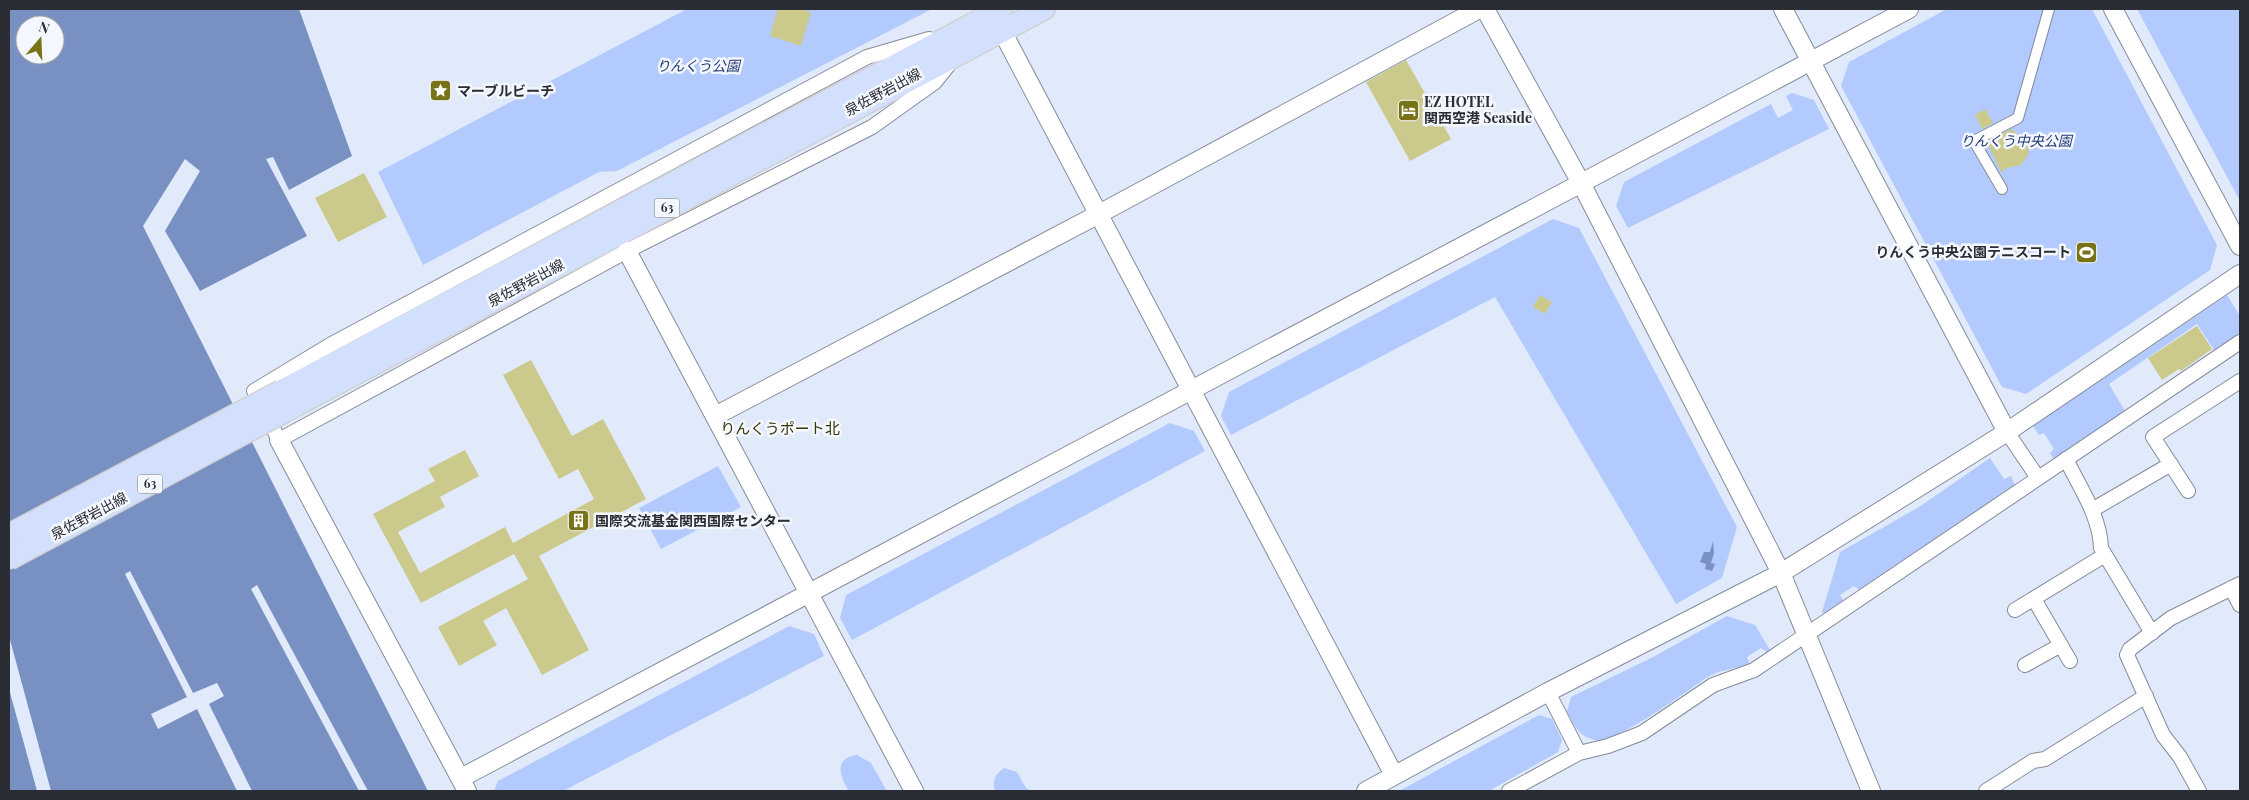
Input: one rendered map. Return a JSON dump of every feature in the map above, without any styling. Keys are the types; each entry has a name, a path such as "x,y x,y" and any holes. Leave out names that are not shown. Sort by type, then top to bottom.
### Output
{"main road":[{"name":"泉佐野岩出線","path":"9,559 286,400 1001,9"},
{"name":"泉佐野岩出線","path":"9,535 286,400 1044,9"}],"street":[{"path":"715,416 1099,214 1479,9"},
{"path":"1485,9 1581,184 1781,574 1871,791"},
{"path":"1783,9 2007,432 2038,478"},
{"path":"964,29 867,57 330,345 254,391 464,784 808,592 1908,9"},
{"path":"2002,189 1974,141 2018,118 2049,9"},
{"path":"2113,9 2240,246"},
{"path":"1002,31 1394,775"},
{"path":"280,440 627,251 872,126 935,82 960,52"},
{"path":"627,251 914,791"},
{"path":"1366,791 1548,692 1781,574 2007,432 2240,274"},
{"path":"1509,791 1579,753 1608,746 1642,734 1713,686 1754,670 2240,342"},
{"path":"2188,491 2153,437 2240,381"},
{"path":"2066,460 2092,510 2100,534 2101,548 2152,633"},
{"path":"2092,510 2171,464"},
{"path":"2015,610 2105,555"},
{"path":"2199,791 2180,757 2163,735 2127,655 2130,649 2171,618 2236,586 2240,606"},
{"path":"2034,599 2070,661"},
{"path":"2025,665 2061,645"},
{"path":"1548,692 1579,753"},
{"path":"1986,791 2033,761 2045,759 2146,696"}],"green space":[{"name":"りんくう公園","path":"687,9 932,9 617,171 599,172 423,265 378,172"},
{"name":"りんくう中央公園","path":"1947,9 2092,9 2217,245 2210,270 2026,394 2002,387 1841,86 1849,62"},
{"path":"2137,9 2240,9 2240,201"},
{"path":"1792,93 1814,100 1829,129 1628,228 1616,206 1624,182 1771,104 1778,118 1793,110 1786,96"},
{"path":"1553,219 1579,228 1737,527 1722,578 1676,604 1495,297 1231,435 1221,416 1229,392"},
{"path":"2227,295 2240,316 2240,333 2214,350 2197,324 2109,384 2125,411 2054,459 2050,453 2054,449 2044,433 2039,435 2033,426"},
{"path":"1170,423 1194,431 1205,451 852,640 840,618 846,595"},
{"path":"1990,458 2004,479 2011,476 2015,485 1859,590 1854,586 1840,595 1844,601 1824,614 1822,612 1840,552 1919,507"},
{"path":"718,466 741,507 661,549 639,508"},
{"path":"1727,616 1755,625 1770,650 1767,652 1761,648 1747,657 1748,665 1718,672 1706,678 1619,734 1595,740 1585,736 1577,729 1567,711 1571,697 1653,657"},
{"path":"789,626 814,634 824,656 563,791 494,791 498,781"},
{"path":"1539,715 1552,719 1562,740 1558,752 1489,791 1399,791"},
{"path":"857,755 871,763 887,791 849,791 841,774 842,764 849,757"},
{"path":"1004,768 1017,772 1026,788 1031,791 995,791 995,778"}],"shaded area":[{"path":"9,9 299,9 352,156 289,190 273,157 266,159 307,236 200,291 165,231 200,171 185,159 143,226 428,791 9,791"},
{"path":"1713,541 1714,553 1711,563 1715,564 1712,571 1705,569 1706,564 1700,562 1704,552 1710,552"}],"pier":[{"path":"130,571 193,693 217,683 224,696 209,704 252,791 237,791 197,709 158,729 151,714 187,697 125,574"},
{"path":"257,585 368,791 359,791 251,589"},
{"path":"9,636 51,791 37,791 9,689"}],"building":[{"path":"778,9 799,9 811,12 801,46 770,36"},
{"name":"EZ HOTEL 関西空港 Seaside","path":"1406,60 1451,139 1410,161 1366,82"},
{"path":"1985,109 1993,123 1982,129 1975,115"},
{"path":"2011,129 2024,139 2029,148 2028,155 2021,165 2007,168 2001,172 1987,142"},
{"path":"364,173 387,217 338,242 315,198"},
{"path":"1540,295 1552,302 1545,314 1533,307"},
{"path":"2197,326 2212,349 2181,371 2179,369 2162,380 2148,358"},
{"name":"国際交流基金関西国際センター","path":"531,360 572,436 603,419 646,499 539,556 589,650 542,675 506,608 483,621 497,645 459,666 438,627 528,579 514,554 421,603 373,514 435,481 428,469 465,450 479,476 440,497 445,507 398,532 420,573 505,527 513,543 594,499 578,469 559,479 503,375"}],"place":[{"name":"マーブルビーチ","path":"441,91"},
{"name":"EZ HOTEL 関西空港 Seaside","path":"1408,110"},
{"name":"りんくう中央公園テニスコート","path":"2087,252"},
{"name":"国際交流基金関西国際センター","path":"579,521"}],"district":[{"name":"りんくうポート北","path":"780,429"}]}
